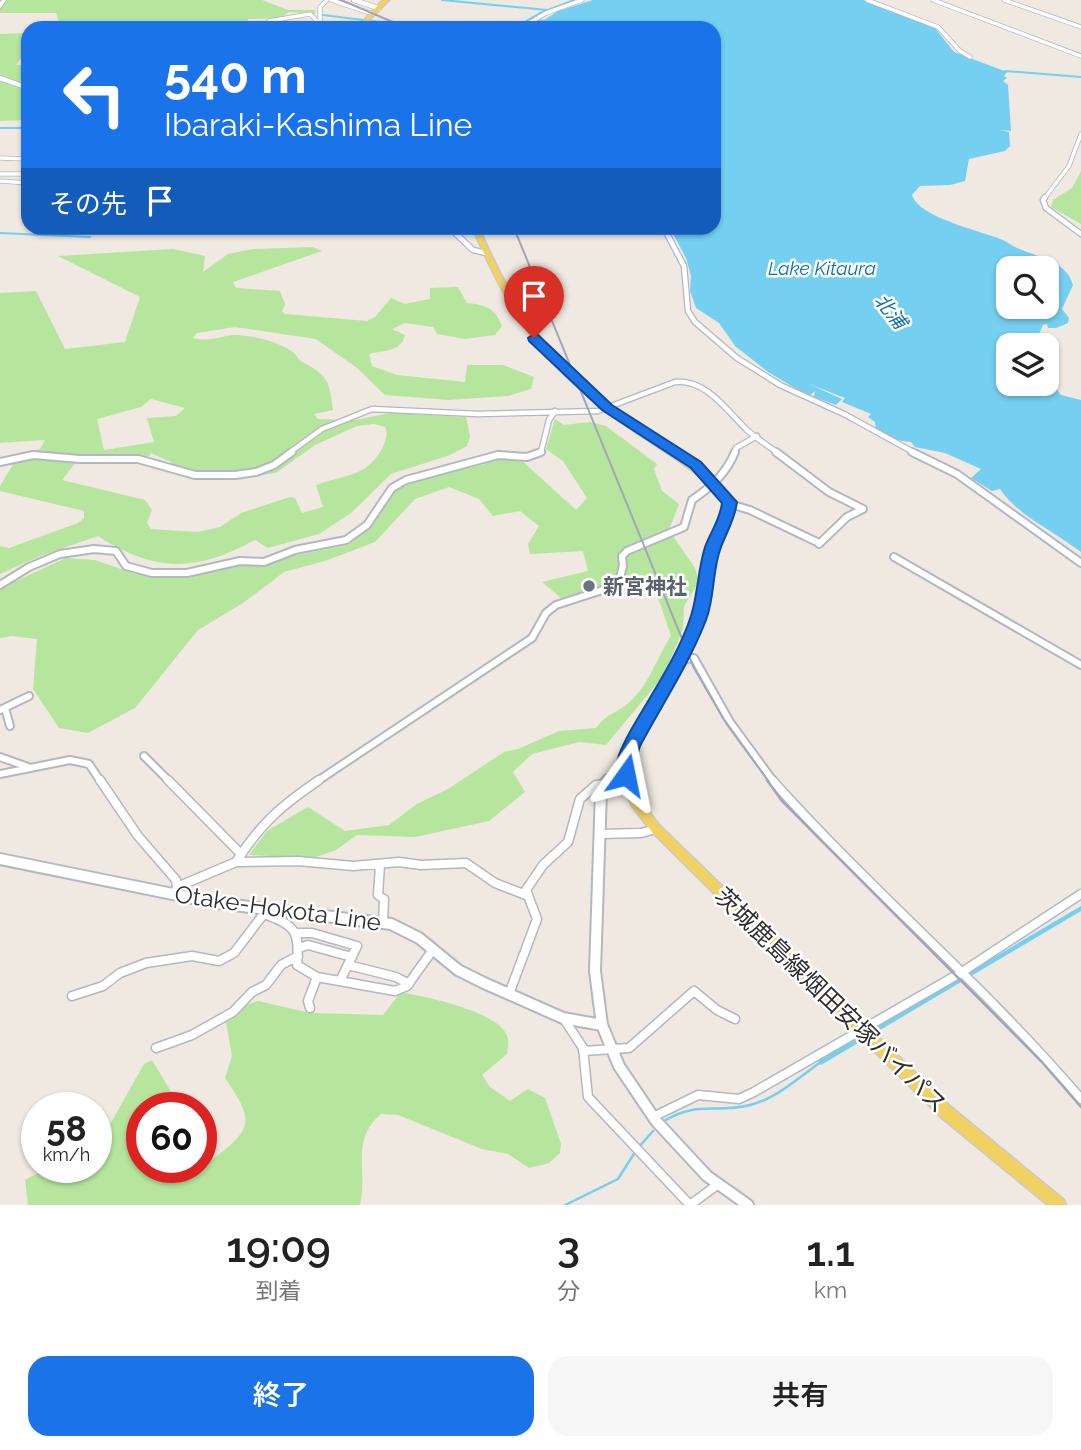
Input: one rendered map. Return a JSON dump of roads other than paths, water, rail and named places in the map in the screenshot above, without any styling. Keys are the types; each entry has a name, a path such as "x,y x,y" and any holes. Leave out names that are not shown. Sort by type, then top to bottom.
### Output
{"main road":[{"path":"354,0 378,8"},
{"path":"368,21 386,0"},
{"path":"0,78 21,86"},
{"path":"479,235 502,289 527,329 557,363 607,407 696,465 730,504 728,517 712,549 706,592 698,619 680,660 630,748 626,775 610,778 604,784 599,834 595,971 601,1025 631,1086 684,1154 717,1185 748,1205"},
{"name":"茨城鹿島線烟田安塚バイパス","path":"626,775 631,794 656,829 947,1114 1059,1205"},
{"name":"Otake-Hokota Line","path":"0,859 175,891 265,912 383,922 402,928 458,970 563,1018 601,1025"}],"street":[{"path":"0,6 4,0"},
{"path":"319,21 320,7 329,0 373,14"},
{"path":"532,21 582,0"},
{"path":"867,0 939,27 947,33 957,50 971,57"},
{"path":"933,0 1081,56"},
{"path":"1004,0 1081,27"},
{"path":"269,20 310,15 317,21"},
{"path":"1081,134 1073,149 1071,163 1048,188 1043,203 1065,224 1081,234"},
{"path":"0,158 21,159"},
{"path":"0,174 21,174"},
{"path":"0,181 21,182"},
{"path":"457,235 473,250 486,253"},
{"path":"668,235 684,266 688,311 695,322 737,358 780,386 844,414 878,435 965,479 1081,563"},
{"path":"0,462 33,455 80,459 138,458 186,473 219,476 267,469 322,429 348,416 378,408 478,414 598,411 680,380 713,395 732,411 740,424 829,492 863,509 848,517 819,543 750,510 730,504"},
{"path":"0,584 37,563 72,552 99,548 116,551 126,566 160,575 200,572 255,558 264,562 295,550 341,543 368,525 393,488 406,480 498,455 527,457 541,452 549,420 555,411"},
{"path":"175,891 238,858 282,805 538,633 549,610 559,603 618,585 623,566 622,556 627,551 680,531 684,527 692,500 714,484 730,464 736,448 757,436"},
{"path":"894,557 1081,665"},
{"path":"680,660 694,658 714,696 759,765 813,826 1037,1047 1081,1099"},
{"path":"10,726 2,709 29,696"},
{"path":"144,756 238,858 353,866 399,862 421,865 466,863 495,883 526,895 535,908 537,919 509,994"},
{"path":"0,757 32,768"},
{"path":"0,774 69,760 89,764 138,836 176,880 175,891"},
{"path":"526,895 535,874 568,842 580,799 596,785 604,784"},
{"path":"599,834 641,833 656,829"},
{"path":"380,865 378,895 384,899 383,922"},
{"path":"653,1117 698,1095 739,1099 963,973 1081,894"},
{"path":"72,996 103,986 120,973 146,963 192,956 219,961 234,953 265,912 294,926 298,933 298,965 317,977 395,991 409,984 432,951"},
{"path":"298,933 312,933 357,946 340,981"},
{"path":"156,1048 192,1035 233,1012 252,992 266,985 281,965 308,945 409,984"},
{"path":"310,1008 308,1001 317,977"},
{"path":"583,1051 629,1048 694,991 717,1010 735,1019"},
{"path":"563,1018 576,1034 583,1051 588,1097 690,1205 717,1185"}],"water":[{"name":"Lake Kitaura","path":"593,0 863,0 935,28 954,52 1007,72 1004,76 1007,78 1003,81 1008,85 1011,131 1000,130 1009,132 1010,146 1005,151 969,159 965,181 950,185 920,186 912,195 917,203 938,217 1003,240 1037,256 996,256 996,319 1059,319 1059,266 1070,277 1073,285 1062,309 1069,318 1068,323 1056,328 1043,325 1039,333 996,333 996,396 1059,396 1059,393 1081,400 1081,552 1025,515 1000,489 992,491 971,478 981,469 945,453 915,447 911,442 888,436 876,428 875,422 868,417 871,414 842,402 845,398 809,384 842,399 836,405 814,397 815,391 809,396 803,393 768,372 735,346 719,323 696,308 690,291 691,276 686,258 674,235 721,235 721,21 536,21 544,20 558,11"},
{"path":"1081,906 1081,911 821,1065 818,1061"}],"waterway":[{"path":"442,0 547,10"},
{"path":"526,21 574,0"},
{"path":"323,15 363,20"},
{"path":"1005,71 1081,77"},
{"path":"0,128 21,128"},
{"path":"0,233 21,234"},
{"path":"45,235 90,237"},
{"path":"664,1121 687,1111 738,1107 760,1102 778,1093 821,1062"},
{"path":"639,1147 653,1131"},
{"path":"565,1205 618,1179 635,1152"}],"railway":[{"path":"341,0 390,21"},
{"path":"517,235 694,668 723,718 769,782"},
{"path":"767,780 782,801 1041,1061 1081,1107"}],"place":[{"name":"新宮神社","path":"589,586"}],"water label":[{"name":"北浦","path":"891,311"}]}
